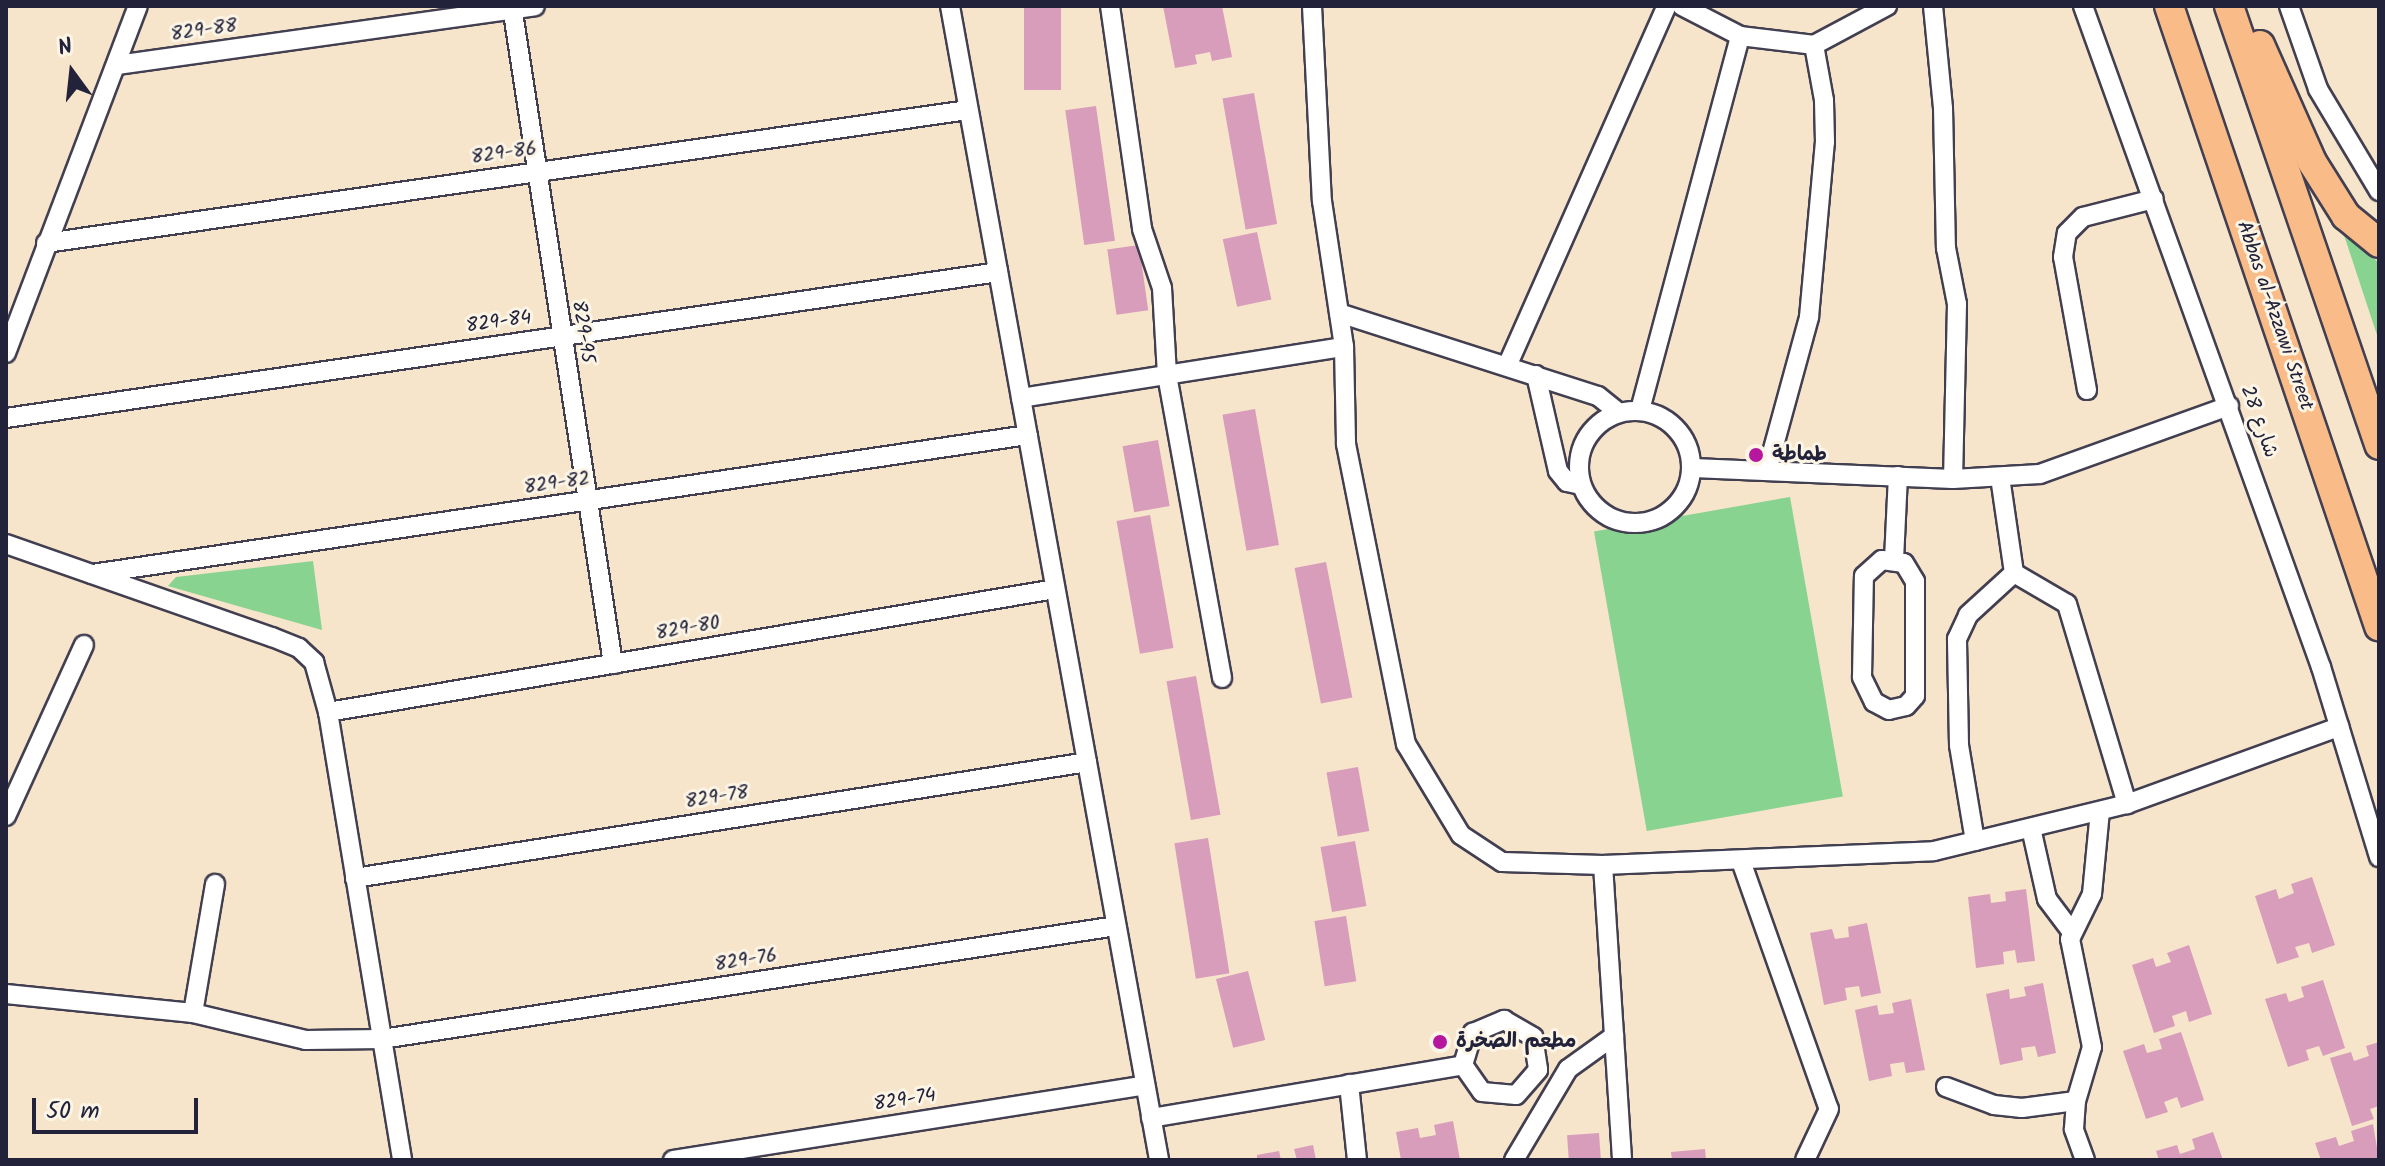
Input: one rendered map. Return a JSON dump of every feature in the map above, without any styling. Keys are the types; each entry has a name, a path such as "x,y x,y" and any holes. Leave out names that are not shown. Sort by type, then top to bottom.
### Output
{"main road":[{"name":"Abbas al-Azzawi Street","path":"2169,6 2379,626"},
{"path":"2229,6 2379,445"},
{"path":"2242,6 2312,162 2346,216 2379,243"}],"street":[{"path":"6,353 138,6"},
{"name":"829-88","path":"117,65 535,6"},
{"path":"950,6 1159,1160"},
{"path":"1110,6 1142,229 1162,288 1167,375 1222,678"},
{"path":"1312,6 1322,201 1344,347 1346,444 1406,744 1461,835 1502,862 1603,865 1934,851 2127,804 2339,727"},
{"path":"1508,364 1667,6"},
{"path":"1682,6 1740,36 1814,45 1887,6"},
{"path":"1933,6 1943,108 1946,248 1957,304 1953,479"},
{"name":"شارع 28","path":"2083,6 2229,406 2339,727 2379,857"},
{"path":"2289,6 2318,89 2379,191"},
{"name":"829-95","path":"512,8 534,172 613,664"},
{"path":"1640,410 1740,36"},
{"path":"1767,471 1809,317 1825,142 1824,100 1814,45"},
{"name":"829-86","path":"46,243 968,110"},
{"path":"2087,390 2063,257 2067,233 2083,217 2154,199"},
{"name":"829-84","path":"6,418 998,272"},
{"path":"1339,313 1508,364 1598,396 1618,412"},
{"path":"1021,398 1344,347"},
{"path":"1536,375 1558,471 1567,482 1581,485"},
{"path":"1693,468 1953,479 2040,474 2229,406"},
{"path":"1640,410 1678,428 1693,468 1681,499 1655,520 1632,523 1611,518 1592,504 1581,485 1578,462 1584,441 1599,423 1618,412 1640,410"},
{"name":"829-82","path":"92,574 1028,435"},
{"path":"1894,560 1898,476"},
{"path":"2000,477 2014,573"},
{"path":"6,544 299,648 314,662 328,712 402,1160"},
{"path":"1894,560 1911,570 1915,581 1918,679 1915,696 1906,706 1889,710 1874,702 1862,677 1862,591 1872,565 1894,560"},
{"path":"2014,573 2067,604 2127,804"},
{"path":"1975,841 1959,745 1957,639 1968,615 2014,573"},
{"name":"829-80","path":"328,712 1055,589"},
{"path":"6,816 84,645"},
{"name":"829-78","path":"355,878 1087,762"},
{"path":"2072,932 2092,894 2100,811"},
{"path":"2031,828 2047,899 2072,932 2092,1047 2076,1101 2074,1129 2085,1160"},
{"path":"1741,861 1829,1109 1805,1160"},
{"path":"1603,865 1622,1160"},
{"path":"193,1013 215,884"},
{"name":"829-76","path":"6,994 193,1013 306,1040 382,1039 1116,926"},
{"path":"1504,1020 1533,1037 1538,1070 1516,1095 1482,1092 1463,1065 1473,1033 1504,1020"},
{"path":"1514,1160 1568,1069 1614,1036"},
{"path":"1151,1118 1463,1065"},
{"path":"1349,1084 1357,1160"},
{"name":"829-74","path":"673,1160 1145,1085"},
{"path":"1946,1087 1994,1105 2022,1108 2076,1101"}],"green space":[{"path":"2342,229 2379,263 2379,341"},
{"path":"1790,497 1843,796 1647,831 1594,532"},
{"path":"313,561 322,630 168,586 176,577"}],"building":[{"path":"1024,6 1061,6 1061,90 1024,90"},
{"path":"1163,6 1222,6 1232,57 1212,61 1210,52 1195,55 1197,64 1175,68"},
{"path":"1254,93 1277,224 1246,230 1222,99"},
{"path":"1096,106 1115,241 1084,245 1065,110"},
{"path":"1257,232 1271,299 1237,307 1223,239"},
{"path":"1139,245 1148,310 1116,315 1107,249"},
{"path":"1255,409 1279,545 1246,551 1223,415"},
{"path":"1158,440 1170,506 1134,512 1123,446"},
{"path":"1150,515 1173,648 1140,654 1117,521"},
{"path":"1326,562 1352,697 1321,704 1295,568"},
{"path":"1196,676 1220,815 1191,820 1166,681"},
{"path":"1358,767 1369,831 1338,837 1326,773"},
{"path":"1208,838 1229,973 1196,979 1174,843"},
{"path":"1355,841 1366,906 1332,912 1321,847"},
{"path":"2312,877 2335,945 2312,953 2309,943 2295,947 2299,957 2277,964 2255,896 2276,889 2279,899 2294,893 2291,884"},
{"path":"2026,889 2035,961 2017,963 2015,950 2003,952 2004,964 1976,968 1968,897 1990,894 1991,903 2006,901 2005,892"},
{"path":"1346,916 1356,981 1325,986 1314,921"},
{"path":"1867,923 1881,993 1861,997 1859,986 1845,988 1847,1000 1824,1005 1810,933 1832,929 1835,939 1849,937 1848,927"},
{"path":"2189,945 2212,1014 2189,1022 2186,1011 2172,1016 2175,1026 2154,1033 2132,965 2153,958 2156,967 2171,962 2167,953"},
{"path":"1248,971 1265,1040 1233,1048 1216,979"},
{"path":"2323,980 2345,1048 2323,1056 2319,1046 2306,1050 2309,1060 2288,1067 2265,999 2286,993 2289,1002 2304,997 2301,987"},
{"path":"2043,983 2056,1053 2038,1057 2035,1046 2021,1048 2023,1060 2000,1065 1986,994 2009,989 2010,999 2026,996 2024,987"},
{"path":"1911,999 1925,1070 1906,1073 1904,1062 1890,1064 1892,1076 1869,1081 1855,1010 1877,1005 1879,1015 1894,1013 1892,1003"},
{"path":"2181,1032 2204,1100 2181,1108 2177,1097 2164,1102 2168,1112 2146,1119 2123,1051 2144,1044 2147,1053 2162,1049 2159,1039"},
{"path":"2379,1042 2379,1106 2370,1109 2374,1119 2352,1126 2330,1058 2351,1052 2354,1061 2369,1056 2366,1046"},
{"path":"1453,1121 1460,1160 1401,1160 1396,1132 1418,1128 1420,1138 1436,1135 1434,1125"},
{"path":"2373,1124 2379,1160 2321,1160 2315,1143 2336,1137 2339,1146 2354,1141 2351,1131"},
{"path":"2213,1132 2223,1160 2159,1160 2156,1151 2177,1145 2180,1154 2195,1149 2192,1139"},
{"path":"1599,1133 1601,1160 1569,1160 1567,1135"},
{"path":"1313,1145 1316,1160 1297,1160 1294,1149"},
{"path":"1705,1149 1706,1160 1672,1160 1671,1152"},
{"path":"1279,1151 1281,1160 1257,1160 1257,1155"}],"place":[{"name":"طماطة","path":"1756,455"},
{"name":"مطعم الصخرة","path":"1440,1042"}]}
